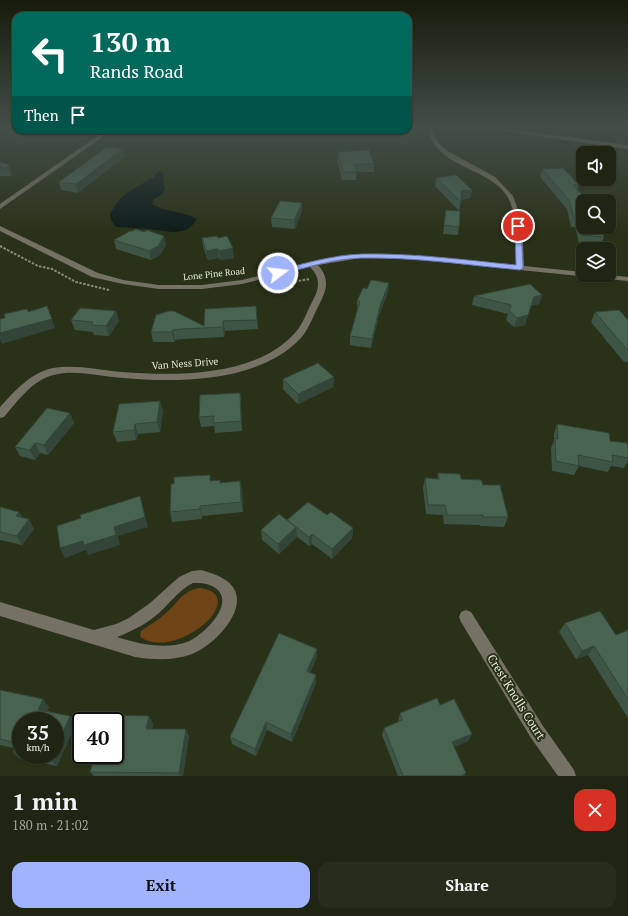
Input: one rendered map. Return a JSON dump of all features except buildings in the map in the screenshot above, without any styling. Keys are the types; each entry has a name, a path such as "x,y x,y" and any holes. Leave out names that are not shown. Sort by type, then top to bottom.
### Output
{"street":[{"path":"0,207 64,162"},
{"path":"463,162 492,178 501,185 511,197 516,213 520,268"},
{"name":"Lone Pine Road","path":"0,228 89,272 108,279 138,285 180,288 222,285 263,277 340,258 382,256 576,273"},
{"name":"Van Ness Drive","path":"0,414 26,387 38,378 50,372 64,370 138,376 196,375 221,372 248,366 276,354 299,335 317,300 323,280 322,276 312,264"},
{"path":"616,278 628,279"},
{"path":"0,609 135,650 156,653 173,653 192,647 206,640 225,618 228,610 229,599 222,586 213,580 203,577 191,578 182,582 149,613 134,623 116,632 95,637"},
{"name":"Crest Knolls Court","path":"466,617 537,732 568,776"}],"shaded area":[{"path":"161,171 164,176 163,182 165,189 162,195 154,199 152,204 163,209 186,214 197,219 187,229 175,232 116,227 111,220 110,214 118,201 128,192 154,177"},
{"path":"200,588 214,593 218,602 214,613 204,624 189,634 173,641 156,642 140,637 141,631 165,614 180,598 188,592"}],"route":[{"path":"278,273 334,259 361,256 412,257 520,268 518,226"}]}
